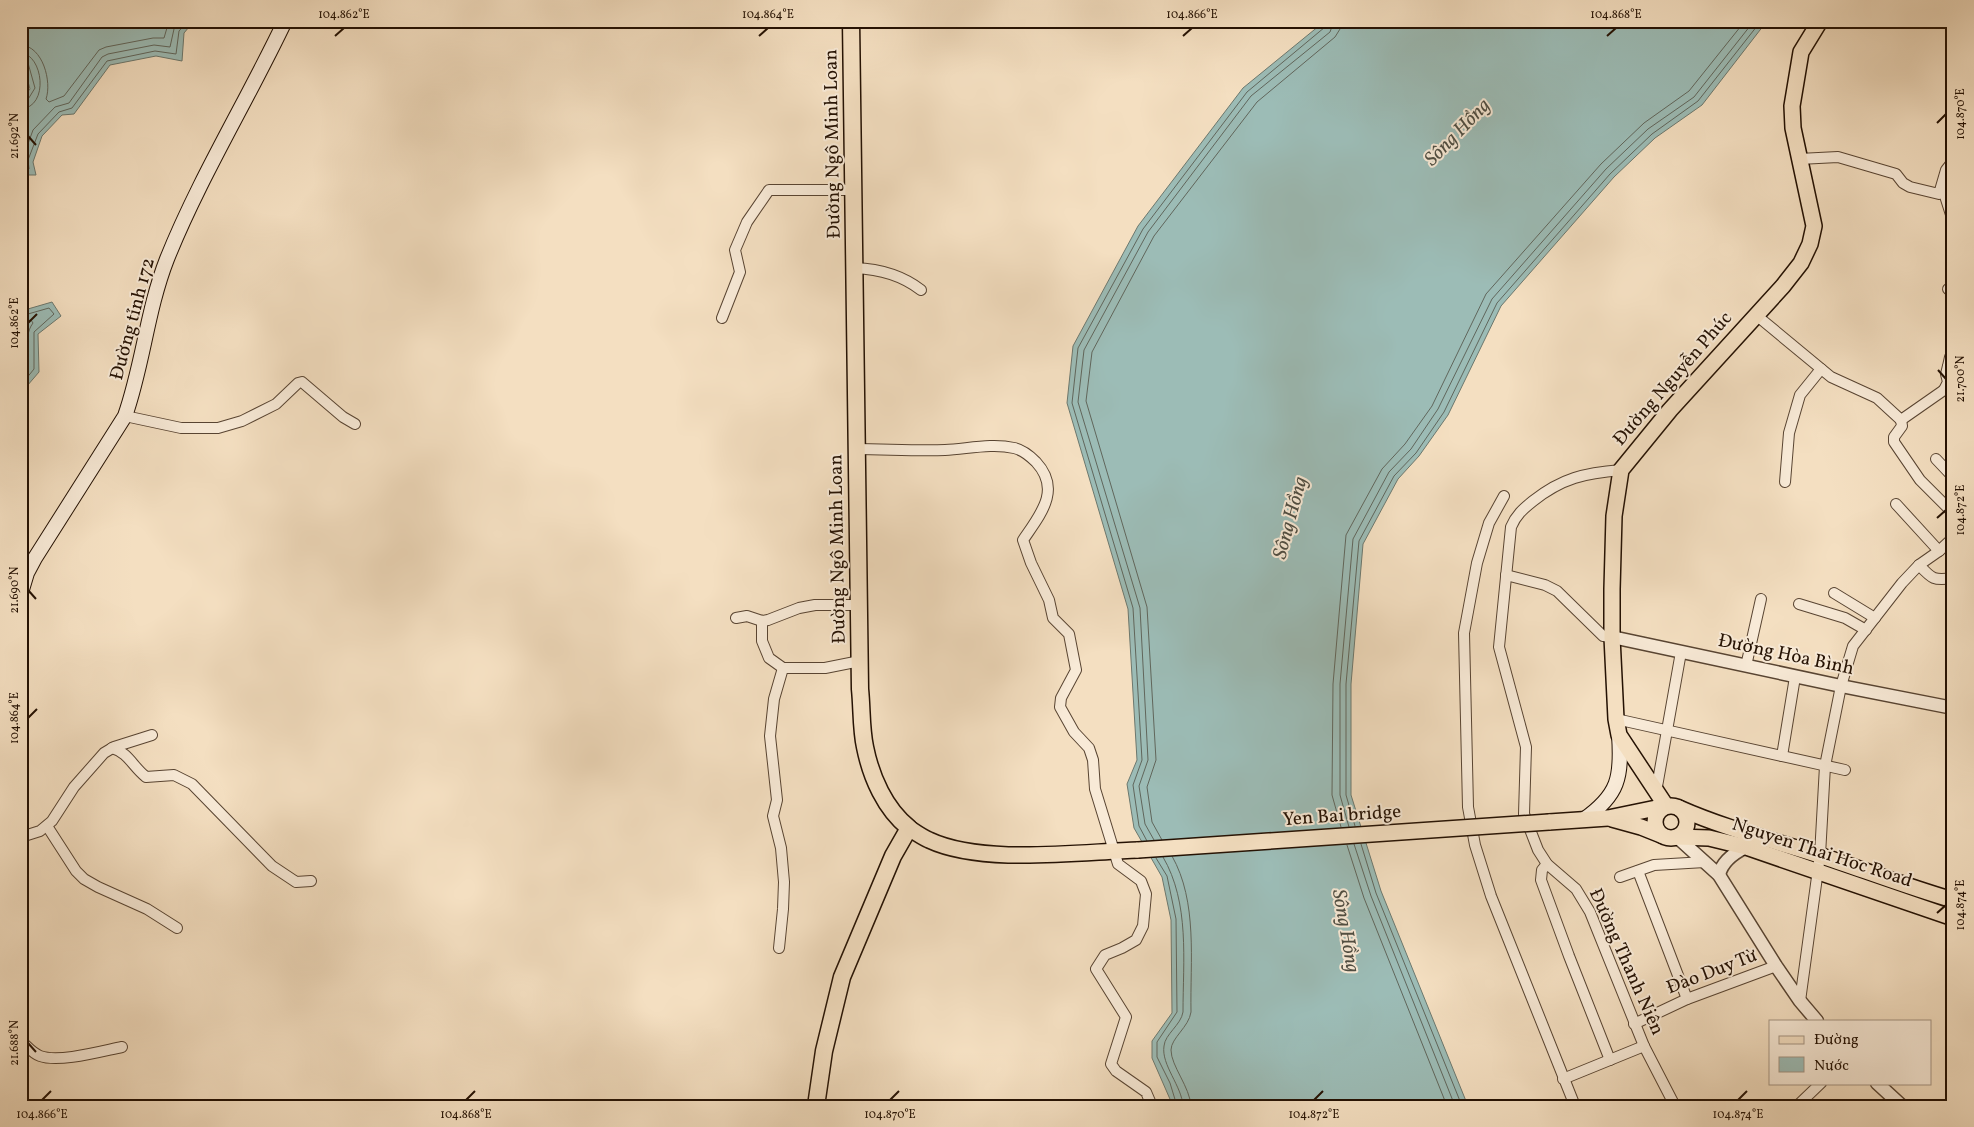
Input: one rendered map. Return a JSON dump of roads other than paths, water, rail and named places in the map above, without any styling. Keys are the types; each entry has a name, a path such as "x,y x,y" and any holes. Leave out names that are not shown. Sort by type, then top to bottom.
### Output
{"highway":[{"name":"Đường Ngô Minh Loan","path":"851,21 860,689 864,747 887,806 909,828"},
{"path":"816,1106 824,1050 842,977 893,856 909,828"}],"main road":[{"name":"Đường tỉnh 172","path":"21,593 24,570 125,416 167,260 199,188 284,21"},
{"name":"Đường Nguyễn Phúc","path":"1672,807 1656,792 1619,736 1616,719 1612,637 1614,516 1621,470 1670,410 1783,286 1801,263 1810,244 1814,226 1793,128 1792,106 1801,52 1820,21"},
{"path":"1584,820 1602,805 1614,789 1621,761 1619,736"},
{"path":"1584,820 1608,818 1672,807 1686,815 1687,826 1685,830 1669,836 1656,827 1655,822 1658,812 1672,807"},
{"name":"Nguyen Thai Hoc Road","path":"1672,807 1712,822 1820,855 1906,886 1953,900"},
{"name":"Nguyen Thai Hoc Road","path":"1608,818 1669,836 1709,838 1746,846 1953,918"},
{"name":"Yen Bai bridge","path":"1138,850 1584,820"},
{"name":"Đường Ngô Minh Loan","path":"909,828 928,840 951,848 988,854 1138,850"}],"street":[{"path":"1799,158 1838,157 1896,174 1903,183 1939,194 1946,170 1953,161"},
{"path":"722,318 740,272 735,250 747,222 769,190 854,190"},
{"path":"1945,196 1953,221"},
{"path":"855,268 889,273 921,290"},
{"path":"1756,315 1831,377 1877,398 1901,420 1902,426 1894,437 1894,442 1920,480 1953,513"},
{"path":"1901,420 1948,391 1946,374 1950,358 1953,354"},
{"path":"1785,482 1789,433 1800,395 1821,369"},
{"path":"125,416 181,428 218,428 242,421 276,404 298,383 302,382 343,417 355,424"},
{"path":"856,449 943,450 993,446 1014,448 1026,452 1043,470 1049,494 1043,510 1023,540 1030,563 1049,600 1054,618 1069,634 1076,670 1061,698 1060,707 1074,732 1089,748 1093,760 1095,789 1118,864 1142,881 1146,894 1143,926 1136,940 1105,955 1096,969 1126,1017 1111,1064 1116,1071 1146,1092 1152,1106"},
{"path":"1936,459 1953,477"},
{"name":"Đường Thanh Niên","path":"1621,470 1583,474 1565,480 1546,490 1521,511 1511,527 1498,647 1526,747 1524,814 1538,850 1547,864 1576,889 1590,912 1634,1024 1675,1106"},
{"path":"1504,496 1488,523 1477,563 1464,633 1468,807 1476,845 1491,896 1575,1106"},
{"path":"1896,504 1939,551"},
{"path":"1800,1001 1820,855 1825,766 1841,686 1854,646 1902,583 1920,565 1953,538"},
{"path":"1920,565 1930,577 1937,581 1953,578"},
{"path":"1506,575 1546,585 1557,592 1603,636 1612,637"},
{"path":"1834,593 1875,618"},
{"path":"1746,666 1761,599"},
{"path":"1799,604 1845,618 1866,630"},
{"path":"736,618 748,616 762,621 799,608 815,605 860,605"},
{"path":"762,621 762,641 769,658 784,668 825,668 860,661"},
{"name":"Đường Hòa Bình","path":"1612,637 1795,677 1953,708"},
{"path":"1656,792 1681,652"},
{"path":"779,948 784,910 784,882 781,848 773,816 776,800 770,736 774,700 784,668"},
{"path":"1782,756 1795,677"},
{"path":"1616,719 1845,770"},
{"path":"21,838 40,831 52,821 74,788 104,753 112,748 152,735"},
{"path":"112,748 123,751 138,771 146,777 174,775 192,784 272,866 296,882 311,881"},
{"path":"47,826 76,871 84,880 147,909 176,928"},
{"path":"1669,836 1705,862 1719,875 1776,966 1800,1001 1816,1020"},
{"path":"1719,875 1728,858 1746,846"},
{"path":"1620,877 1654,865 1705,862"},
{"path":"1547,864 1542,870 1542,880 1569,956 1610,1060"},
{"path":"1638,871 1687,999"},
{"name":"Đào Duy Từ","path":"1634,1024 1687,999 1776,966"},
{"path":"21,1041 38,1055 47,1058 78,1056 122,1046"},
{"path":"1563,1079 1644,1046"},
{"path":"1797,1106 1820,1084"},
{"path":"1878,1084 1902,1106"}],"water":[{"path":"22,21 194,21 184,33 182,61 156,56 110,65 74,114 62,115 42,136 33,162 36,175 21,175 21,100 30,89 21,56"},
{"name":"Sông Hồng","path":"1325,21 1767,21 1702,105 1655,138 1614,177 1501,306 1448,415 1419,456 1398,479 1363,544 1351,684 1351,795 1381,891 1468,1106 1173,1106 1152,1058 1152,1041 1172,1013 1171,920 1162,877 1134,828 1127,784 1137,760 1128,609 1067,403 1073,346 1138,226 1243,88"},
{"path":"52,302 61,316 38,334 39,372 21,393 21,311"}]}
